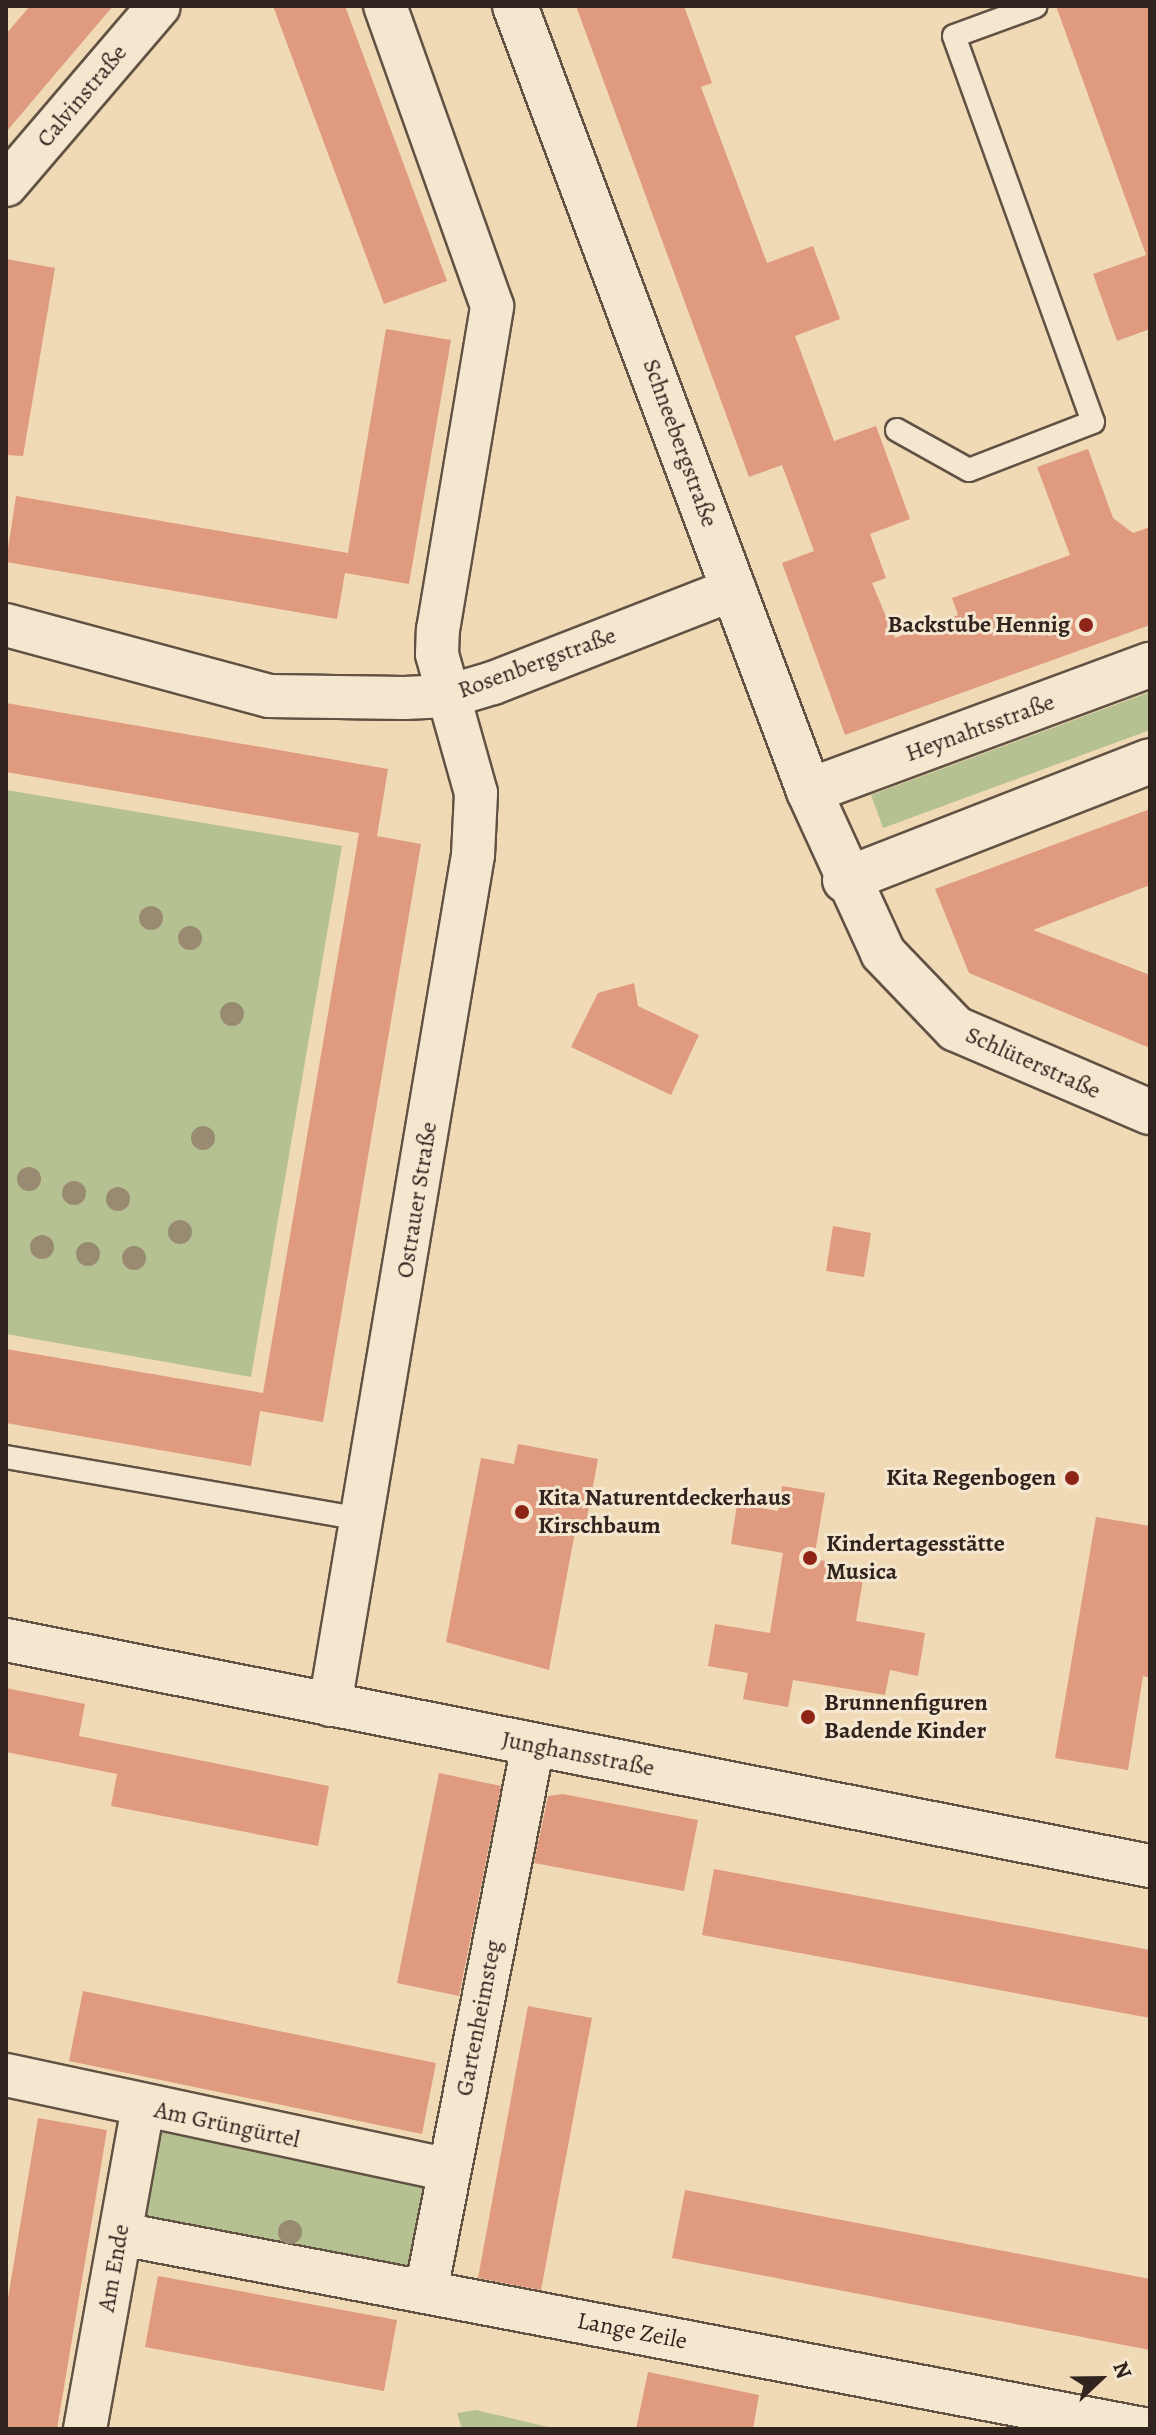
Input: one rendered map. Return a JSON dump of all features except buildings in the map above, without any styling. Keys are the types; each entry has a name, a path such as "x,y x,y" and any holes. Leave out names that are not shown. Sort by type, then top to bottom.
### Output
{"street":[{"name":"Calvinstraße","path":"6,185 159,6"},
{"path":"385,6 492,294 438,630 449,696"},
{"name":"Schneebergstraße","path":"515,6 845,880"},
{"name":"Rosenbergstraße","path":"6,625 269,696 449,696 734,589"},
{"name":"Heynahtsstraße","path":"809,791 1150,665"},
{"name":"Ostrauer Straße","path":"330,1705 473,855 476,793 449,696"},
{"path":"845,880 1150,761"},
{"name":"Schlüterstraße","path":"845,880 883,953 956,1029 1150,1112"},
{"name":"Junghansstraße","path":"6,1640 1150,1866"},
{"name":"Gartenheimsteg","path":"426,2291 533,1745"},
{"name":"Am Grüngürtel","path":"6,2075 143,2107 448,2170"},
{"name":"Am Ende","path":"85,2429 143,2107"},
{"name":"Lange Zeile","path":"121,2234 1143,2429"}],"lane":[{"path":"897,430 969,470 1093,422 954,36 1036,6"},
{"path":"6,1457 363,1519"}],"green space":[{"path":"1150,692 1150,730 883,828 871,795"},
{"path":"6,790 342,846 251,1377 6,1334"},
{"path":"175,2128 418,2180 426,2197 410,2263 395,2270 153,2224 144,2215 159,2131"},
{"path":"476,2410 548,2429 462,2429 457,2413"}],"place":[{"name":"Backstube Hennig","path":"1086,625"},
{"name":"Kita Regenbogen","path":"1072,1478"},
{"name":"Kita Naturentdeckerhaus Kirschbaum","path":"522,1512"},
{"name":"Kindertagesstätte Musica","path":"810,1558"},
{"name":"Brunnenfiguren Badende Kinder","path":"808,1717"}]}
